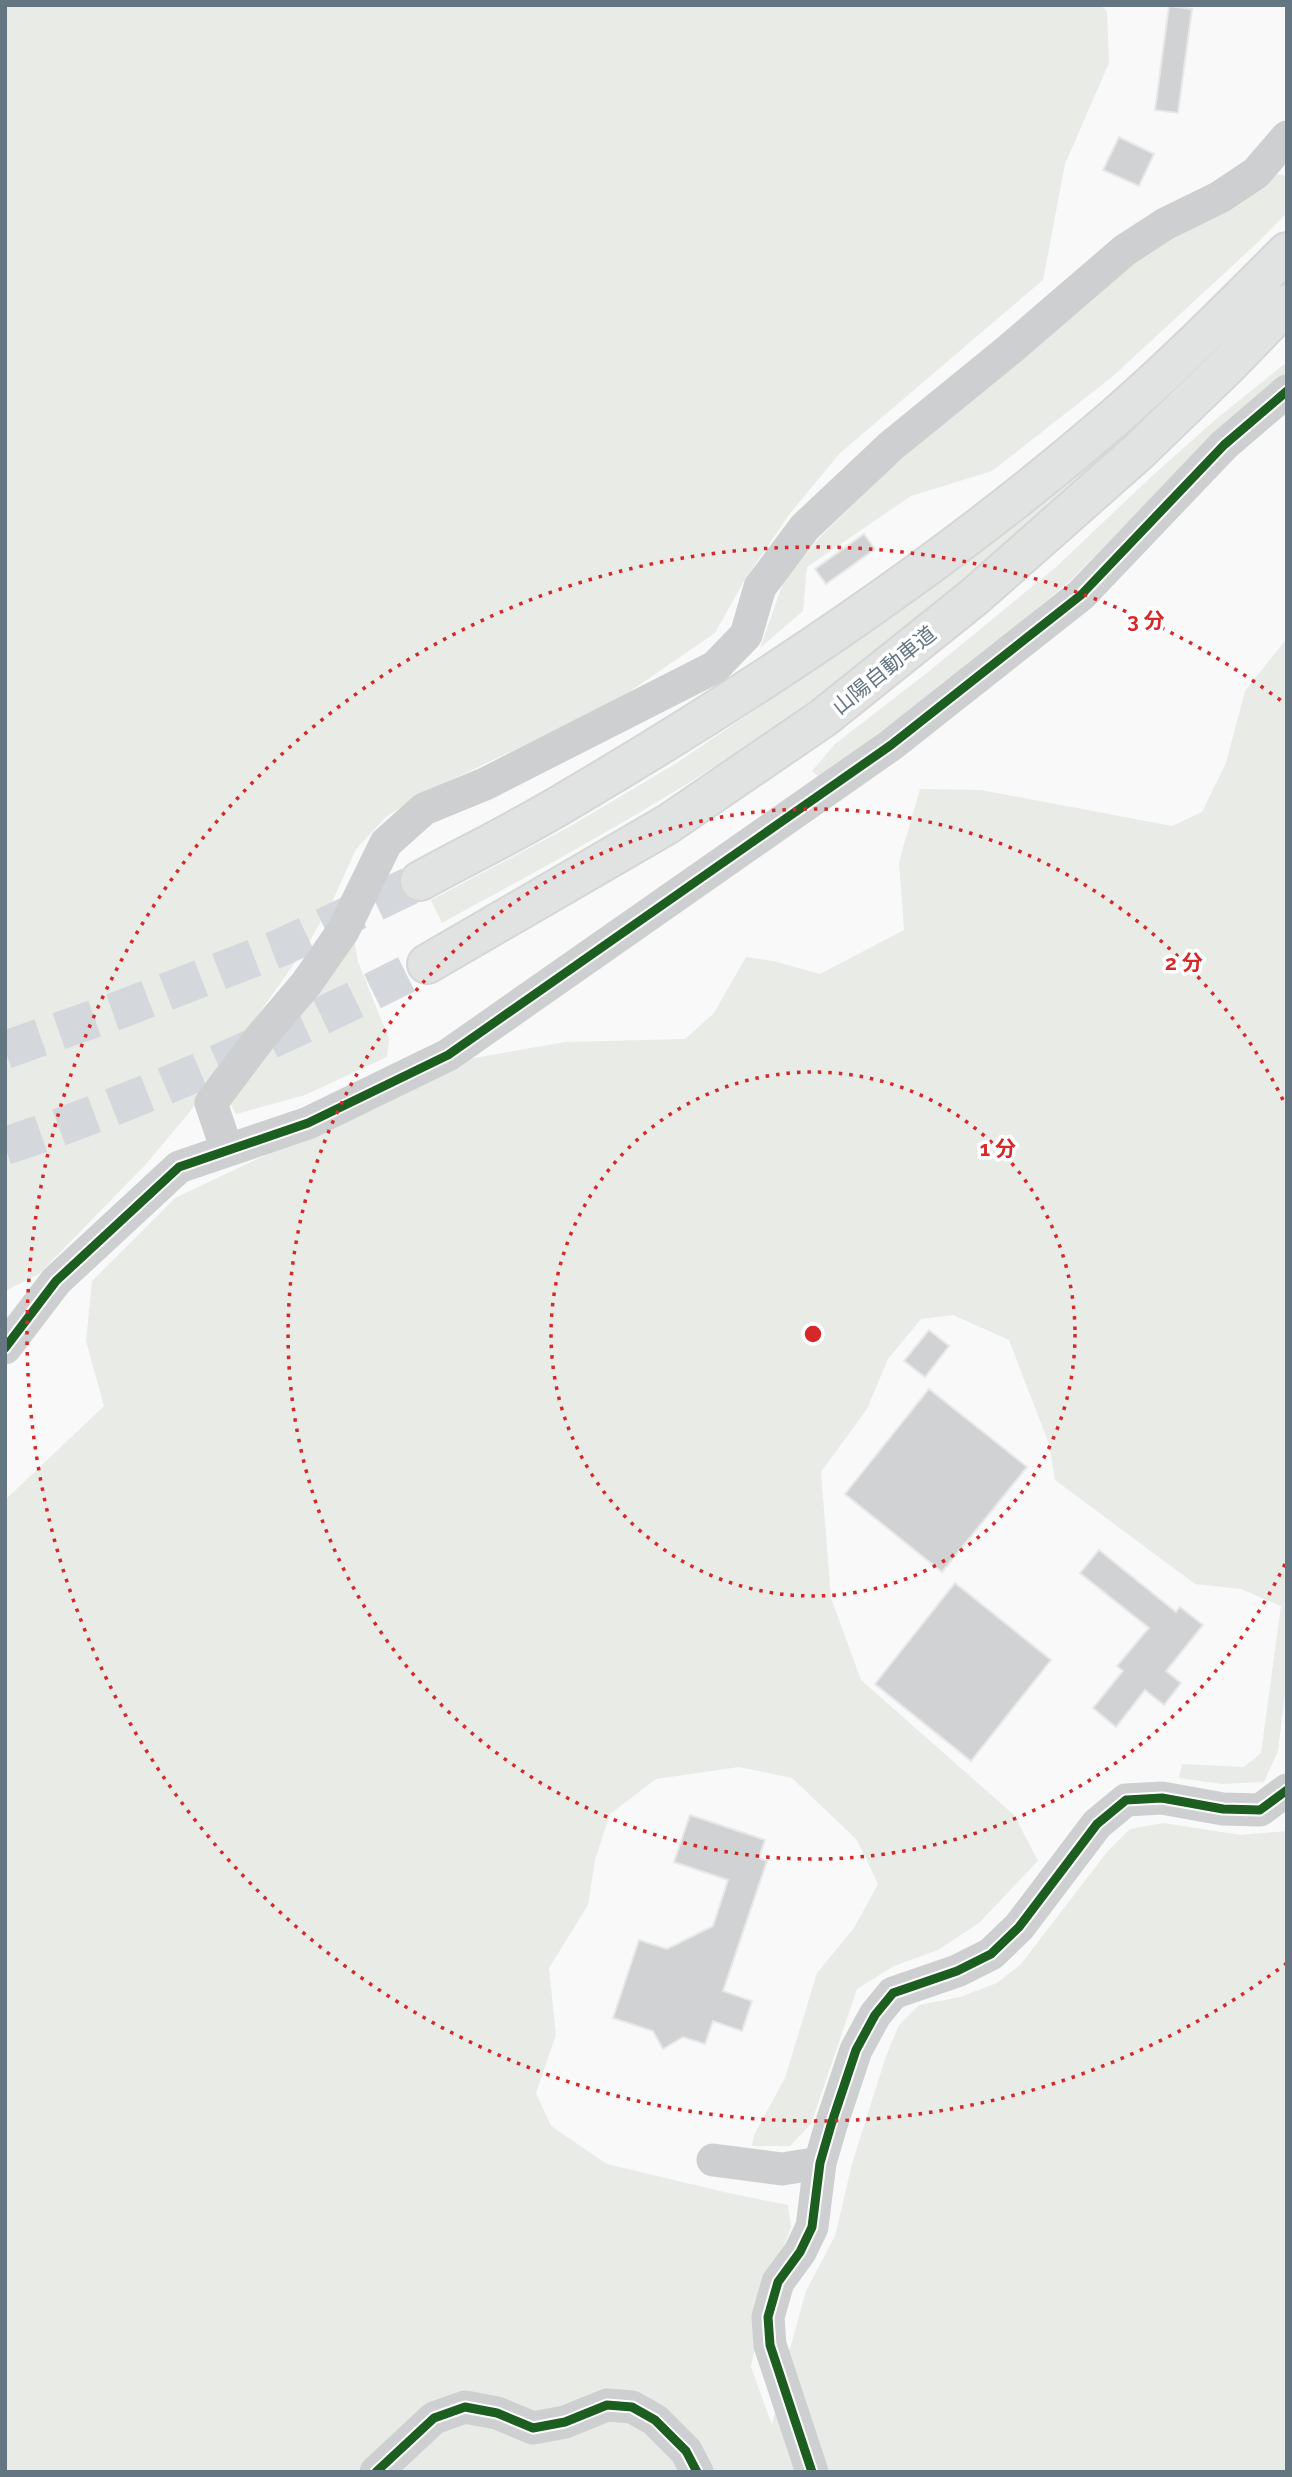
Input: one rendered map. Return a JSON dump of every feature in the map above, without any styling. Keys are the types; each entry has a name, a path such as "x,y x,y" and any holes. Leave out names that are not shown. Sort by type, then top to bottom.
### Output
{"highway":[{"path":"420,881 570,800 719,708 836,632 952,548 1107,424 1203,337 1287,252"},
{"name":"山陽自動車道","path":"427,964 668,824 823,718 974,597 1128,461 1287,304"}],"street":[{"path":"227,1150 211,1103 260,1038 306,984 343,931 386,843 424,809 485,785 715,667 746,635 760,587 805,527 891,446 1125,250 1165,223 1220,197 1256,173 1282,151"},
{"path":"5,1348 56,1281 179,1167 308,1123 447,1055 891,745 1082,595 1224,445 1287,391"},
{"path":"812,2472 771,2345 768,2317 778,2282 800,2252 812,2227 820,2163 856,2050 875,2015 894,1993 957,1971 991,1954 1019,1927 1097,1824 1126,1800 1162,1798 1223,1809 1260,1810 1287,1790"},
{"path":"713,2160 782,2169 820,2163"},
{"path":"376,2472 434,2418 465,2407 497,2413 533,2428 565,2423 607,2405 632,2407 655,2420 686,2451 697,2472"}],"shaded area":[{"path":"5,5 1101,5 1107,12 1109,63 1065,164 1043,280 839,454 788,516 744,581 715,633 613,703 428,791 387,816 356,849 333,900 308,944 188,1114 146,1164 39,1274 5,1291"},
{"path":"1277,174 1287,176 1287,213 1112,377 992,471 911,496 807,567 803,611 760,648 784,580 821,536 889,470 1135,258 1239,203"},
{"path":"1287,362 1287,374 1245,409 1163,486 1070,581 931,696 818,776 812,771 835,744 1056,567 1215,420"},
{"path":"1164,393 1168,396 1004,546 890,641 831,686 709,770 577,849 442,923 431,900 569,827 675,764 774,697 889,615"},
{"path":"1287,638 1287,1677 1278,1751 1264,1782 1222,1784 1179,1778 1182,1764 1244,1767 1261,1753 1281,1606 1241,1589 1195,1584 1055,1480 1049,1444 1009,1340 953,1315 921,1319 888,1359 867,1409 821,1472 831,1598 861,1680 1014,1815 1038,1861 979,1923 938,1950 894,1966 857,1989 811,2124 790,2146 752,2146 754,2135 785,2078 817,1973 854,1928 878,1884 857,1840 792,1778 739,1767 656,1779 610,1814 595,1860 588,1905 549,1968 556,2035 536,2093 551,2126 607,2164 788,2205 791,2227 767,2290 751,2367 772,2425 806,2291 835,2236 852,2164 886,2056 899,2025 919,2005 960,1997 997,1983 1021,1964 1107,1852 1130,1829 1163,1823 1241,1835 1287,1831 1287,2472 5,2472 5,1500 104,1406 86,1341 92,1281 175,1198 468,1059 565,1042 685,1039 714,1013 746,957 773,961 820,974 904,930 899,862 920,789 981,790 1172,826 1202,812 1226,763 1245,691"},
{"path":"353,932 358,962 389,1039 387,1057 305,1095 236,1114 230,1103"}],"building":[{"path":"1169,6 1192,9 1178,113 1155,110"},
{"path":"1119,137 1154,154 1139,186 1103,170"},
{"path":"864,534 875,549 826,584 815,569"},
{"path":"929,1330 949,1346 925,1377 904,1361"},
{"path":"929,1389 1027,1467 942,1572 845,1494"},
{"path":"1099,1550 1176,1612 1180,1607 1203,1625 1166,1671 1181,1683 1164,1705 1145,1690 1116,1727 1093,1708 1123,1671 1117,1666 1149,1628 1080,1573"},
{"path":"955,1583 1051,1660 971,1761 875,1684"},
{"path":"690,1815 765,1840 759,1858 767,1861 723,1991 752,2001 742,2031 713,2021 705,2044 683,2037 663,2049 653,2031 613,2018 639,1940 667,1949 713,1926 728,1880 674,1862"}],"tunnel":[{"path":"5,1050 119,1010 282,947 420,881"},
{"path":"5,1146 166,1086 324,1015 427,964"}],"cycle path":[{"path":"5,1348 56,1281 179,1167 308,1123 448,1055 891,745 1081,595 1224,445 1287,391"},
{"path":"812,2472 770,2345 768,2317 778,2282 800,2252 812,2227 820,2163 831,2125 856,2050 875,2015 893,1993 957,1971 991,1954 1019,1927 1097,1824 1126,1800 1162,1798 1223,1809 1260,1810 1287,1790"},
{"path":"376,2472 434,2418 465,2407 497,2413 533,2428 565,2422 607,2405 632,2407 655,2420 686,2451 697,2472"}]}
